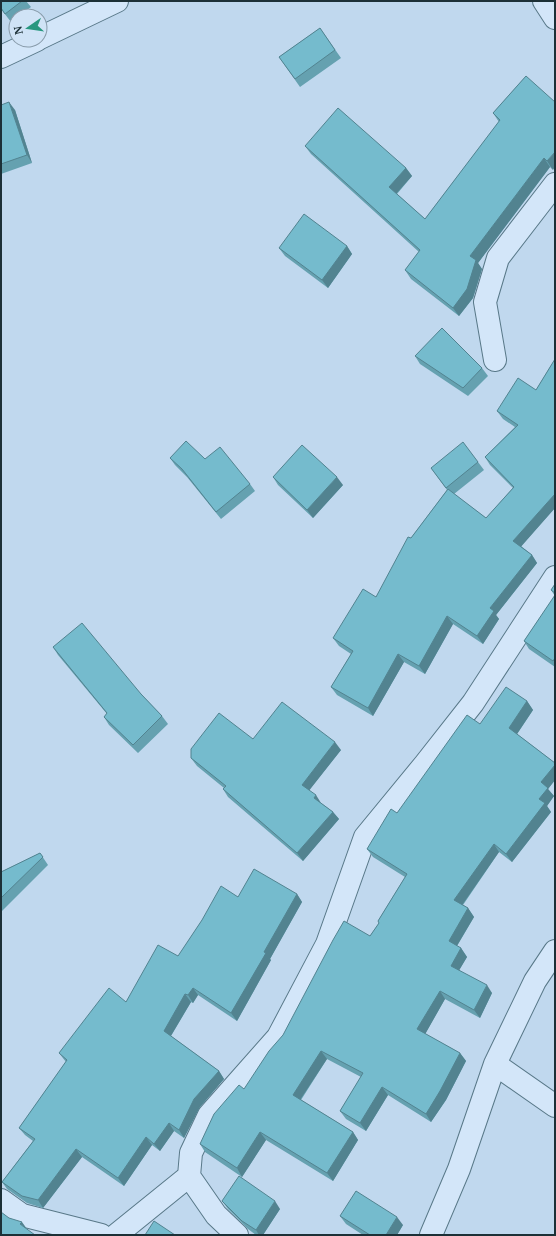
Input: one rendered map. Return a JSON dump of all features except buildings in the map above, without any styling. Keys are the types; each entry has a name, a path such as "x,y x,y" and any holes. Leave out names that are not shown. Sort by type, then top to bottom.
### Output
{"street":[{"path":"48,34 117,1"},
{"path":"544,1 555,18"},
{"path":"1,57 20,48"},
{"path":"495,360 485,302 498,258 555,184"},
{"path":"237,1235 216,1215 189,1176 191,1153 209,1115 278,1037 327,944 365,837 473,703 555,578"},
{"path":"431,1235 459,1168 495,1064 535,981 555,951"},
{"path":"495,1064 555,1106"},
{"path":"116,1235 189,1176"},
{"path":"1,1200 22,1215 101,1235"}]}
